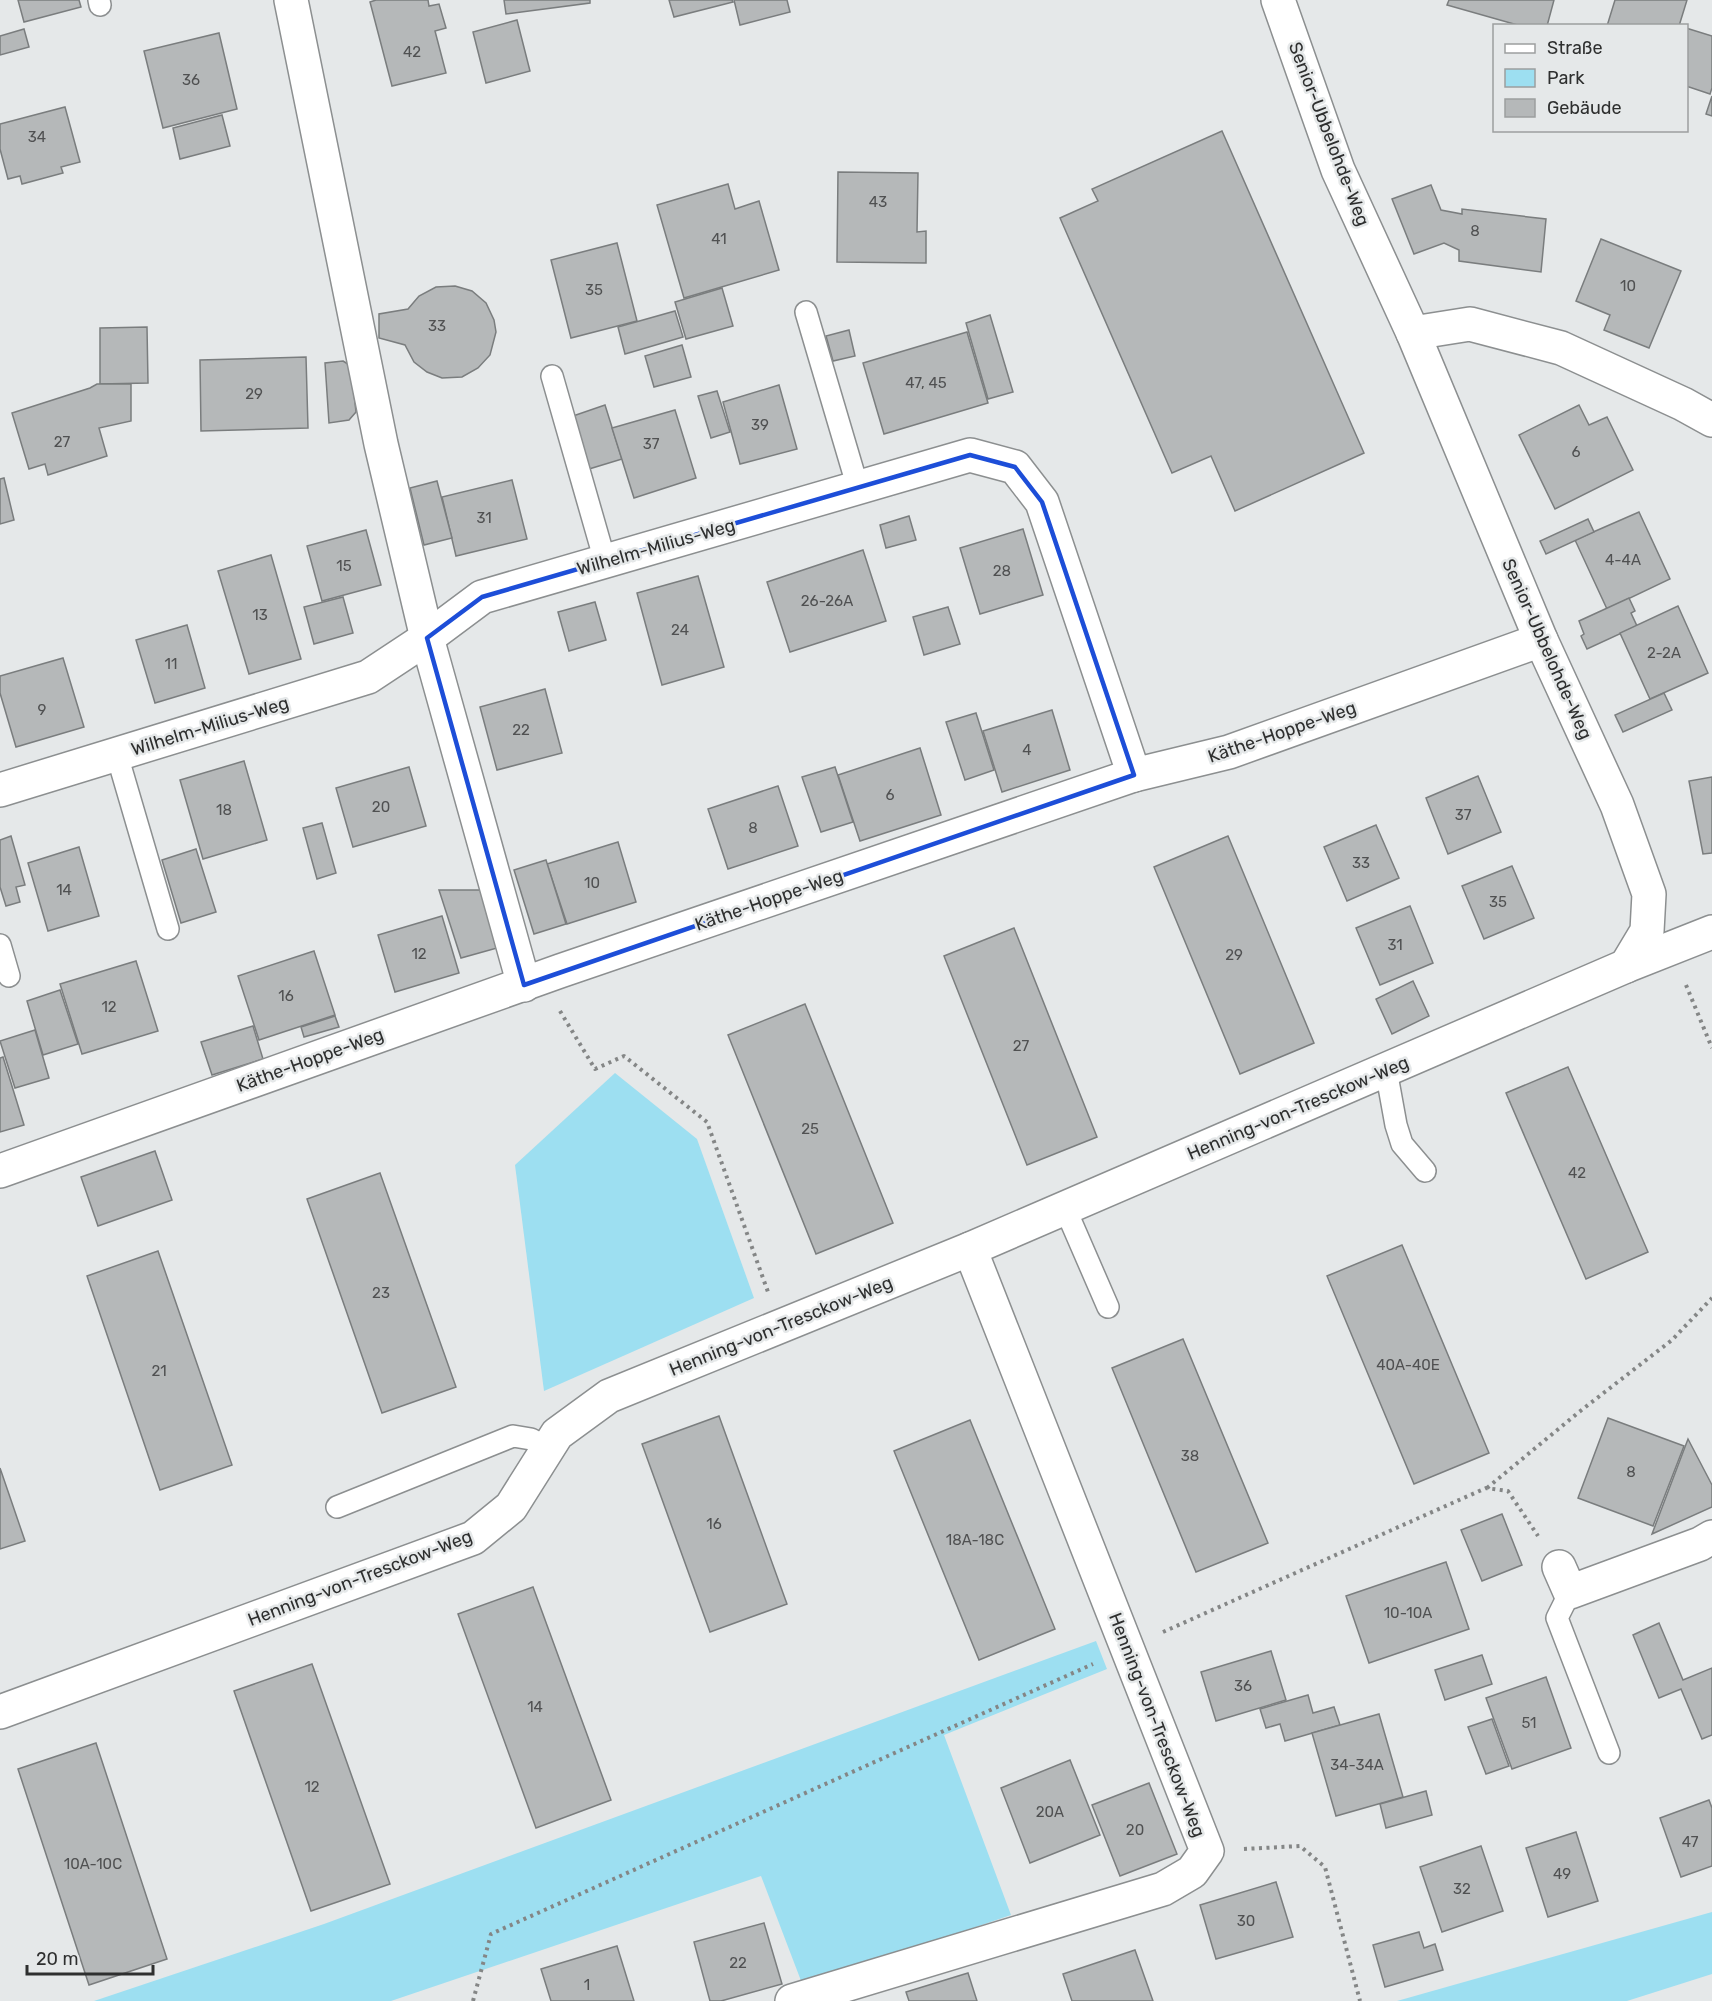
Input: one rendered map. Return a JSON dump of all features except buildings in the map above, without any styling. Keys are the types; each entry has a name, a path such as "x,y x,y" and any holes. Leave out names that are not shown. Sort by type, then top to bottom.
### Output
{"street":[{"path":"291,0 381,444 427,638 532,981"},
{"name":"Senior-Ubbelohde-Weg","path":"1278,0 1338,170 1413,333 1541,640 1617,805 1649,894 1647,931 1626,966"},
{"path":"1413,333 1470,324 1561,348 1683,404 1712,420"},
{"name":"Wilhelm-Milius-Weg","path":"0,790 368,677 427,638 482,597 970,455 1015,467 1042,502 1134,775"},
{"name":"Käthe-Hoppe-Weg","path":"0,1171 532,981 1134,775 1229,753 1541,640"},
{"name":"Henning-von-Tresckow-Weg","path":"0,1712 472,1538 511,1507 557,1434 609,1396 970,1249 1626,966 1712,932"},
{"name":"Henning-von-Tresckow-Weg","path":"792,2001 1163,1889 1192,1872 1207,1851 970,1249"},
{"path":"1564,1579 1700,1544 1712,1537"}],"lane":[{"path":"806,312 858,488"},
{"path":"552,376 605,561"},
{"path":"117,755 168,929"},
{"path":"0,945 9,976"},
{"path":"1386,1070 1396,1125 1402,1144 1425,1171"},
{"path":"1065,1208 1108,1307"},
{"path":"337,1507 513,1436 531,1439 548,1448"},
{"path":"1564,1579 1557,1618 1609,1753"}],"path":[{"path":"1671,948 1712,1048"},
{"path":"532,981 595,1069 624,1056 707,1122 781,1326"},
{"path":"472,2001 491,1934 1486,1488 1672,1340 1712,1298"},
{"path":"1486,1488 1508,1491 1564,1579"},
{"path":"1207,1851 1300,1846 1325,1867 1360,2001"}],"highlighted area":[{"path":"970,455 1015,467 1042,502 1134,775 524,985 427,638 482,597"}],"green space":[{"path":"615,1073 697,1139 754,1298 544,1391 515,1165"},
{"path":"1096,1641 1107,1669 944,1735 1011,1915 803,1986 761,1876 391,2001 94,2001 324,1924"},
{"path":"1712,1912 1712,1974 1627,2001 1397,2001"}]}
